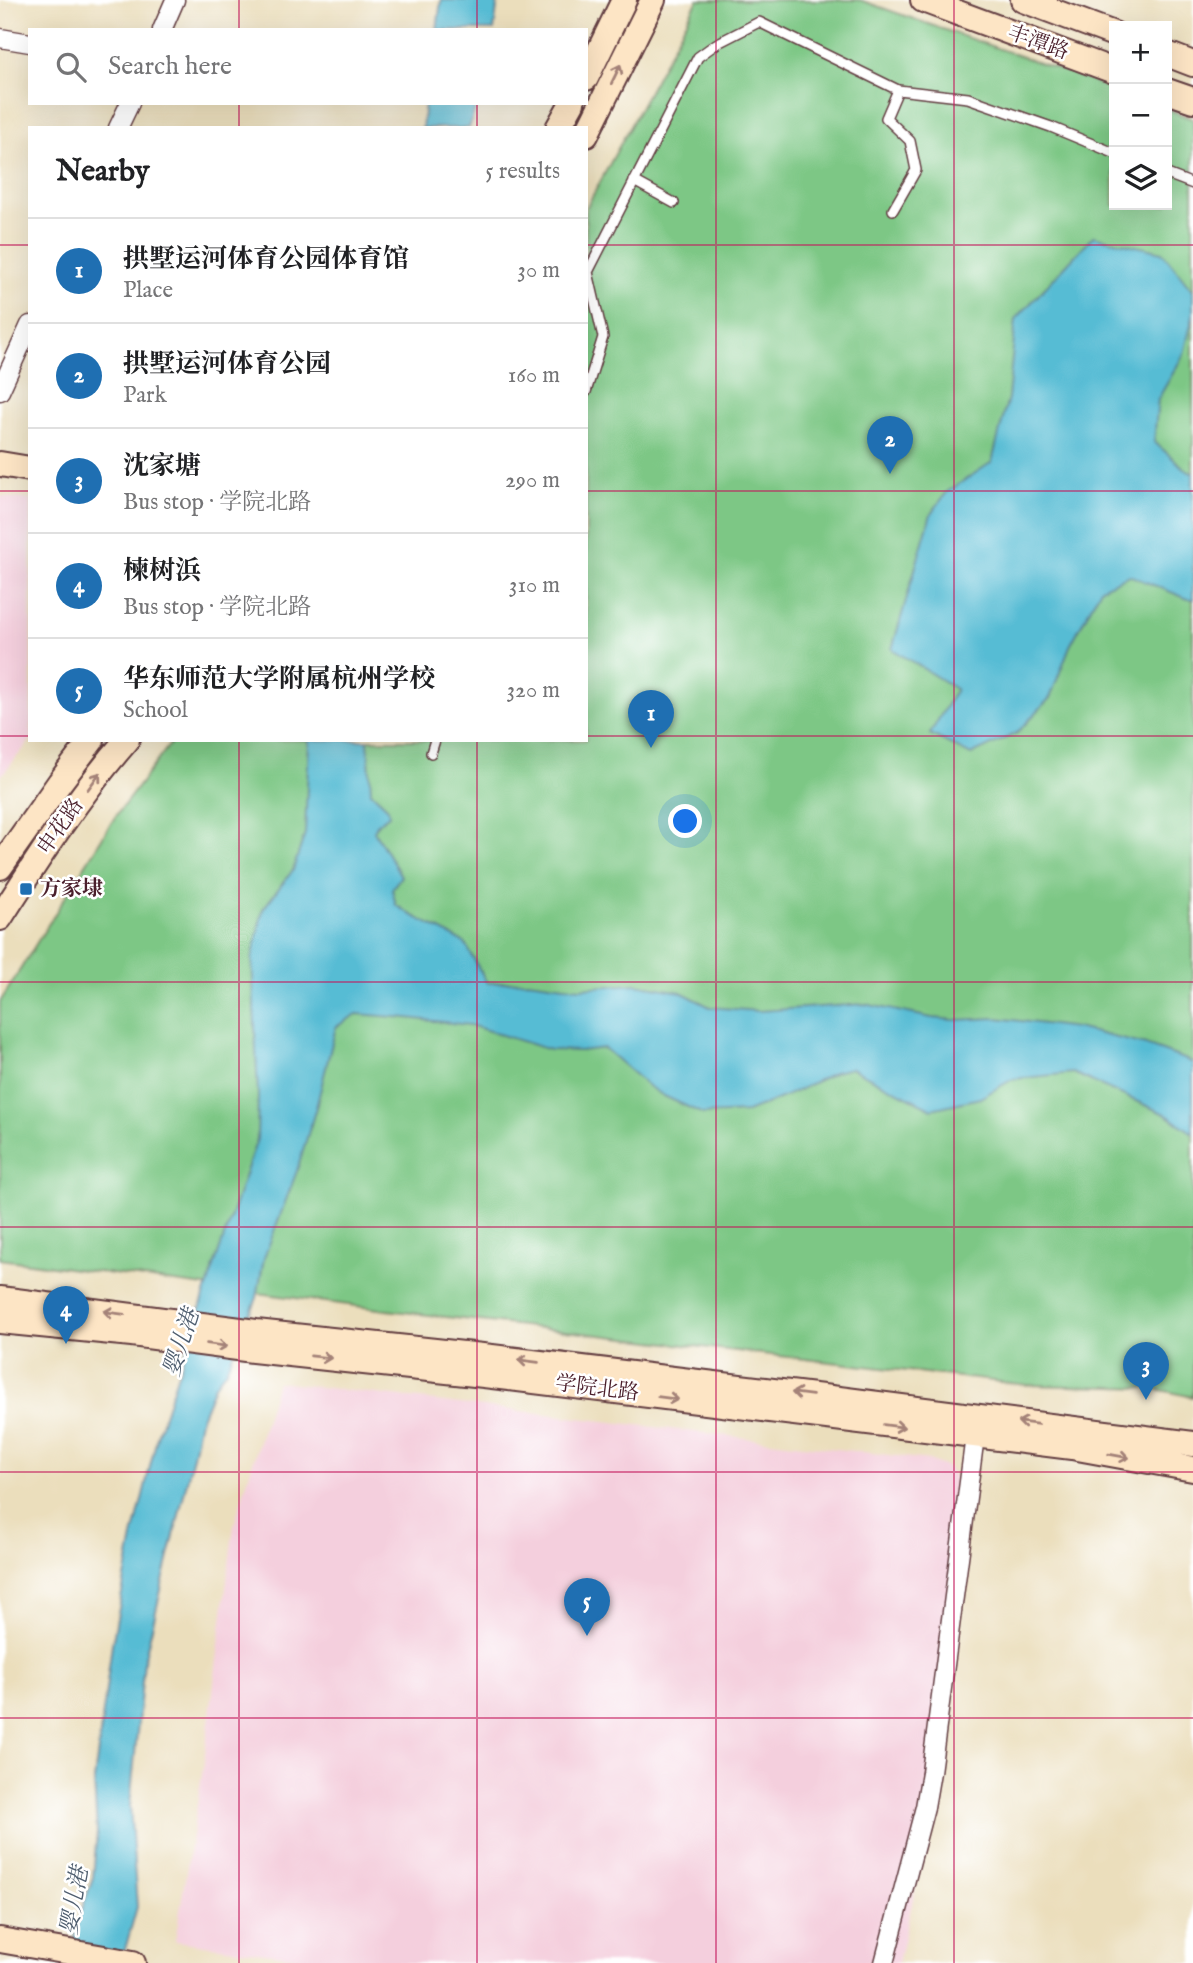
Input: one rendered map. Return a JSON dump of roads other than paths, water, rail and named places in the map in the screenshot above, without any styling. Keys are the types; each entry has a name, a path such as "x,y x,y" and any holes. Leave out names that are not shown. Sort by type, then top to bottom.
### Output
{"main road":[{"path":"588,74 624,0"},
{"path":"588,131 653,0"},
{"name":"丰潭路","path":"923,0 1109,69"},
{"name":"丰潭路","path":"1023,0 1109,32"},
{"path":"1172,56 1193,64"},
{"path":"1172,92 1193,100"},
{"path":"559,126 571,105"},
{"path":"0,464 28,469"},
{"name":"申花路","path":"0,867 90,742"},
{"name":"申花路","path":"0,918 39,858 107,763 125,742"},
{"name":"学院北路","path":"0,1299 182,1321 254,1341 484,1375 1072,1447 1193,1469"},
{"name":"学院北路","path":"0,1321 132,1334 519,1360 1193,1444"},
{"path":"0,1940 133,1963"}],"street":[{"path":"163,28 175,0"},
{"path":"0,38 28,43"},
{"path":"119,126 129,105"},
{"path":"0,391 28,329"},
{"path":"884,1963 925,1807 975,1436"}],"lane":[{"path":"588,269 698,57 716,44 759,22 898,90 968,98 1109,151"},
{"path":"893,209 916,170 910,141 886,118 898,90"},
{"path":"1172,176 1193,184"},
{"path":"634,181 674,203"},
{"path":"588,275 603,337 588,386"},
{"path":"431,753 434,742"}],"water":[{"path":"441,0 498,0 494,28 437,28"},
{"path":"425,105 476,105 470,126 422,126"},
{"path":"1093,236 1162,252 1193,291 1193,316 1184,354 1158,399 1154,442 1193,473 1193,599 1129,575 1101,588 1070,646 1050,698 1017,733 971,755 930,734 956,689 892,649 931,514 947,492 992,462 1008,398 1016,319"},
{"path":"309,742 368,742 371,792 388,808 389,815 378,823 374,831 401,876 392,889 396,905 465,943 487,983 528,981 580,988 637,984 681,992 710,1007 758,1011 865,1004 932,1018 997,1018 1076,1028 1146,1045 1193,1063 1193,1133 1165,1114 1073,1073 1013,1079 980,1098 932,1109 851,1068 835,1072 747,1112 703,1114 648,1086 604,1048 581,1051 550,1050 470,1025 357,1014 336,1027 297,1171 264,1258 257,1298 226,1370 214,1386 200,1420 144,1661 130,1805 137,1907 124,1953 72,1951 78,1920 93,1877 97,1832 94,1780 112,1644 133,1537 158,1433 257,1139 258,1096 252,959 263,909 293,870 305,833"}],"place":[{"name":"拱墅运河体育公园","path":"890,474"},
{"name":"拱墅运河体育公园体育馆","path":"651,748"},
{"name":"方家埭","path":"26,889"},
{"name":"楝树浜","path":"66,1344"},
{"name":"沈家塘","path":"1146,1400"},
{"name":"华东师范大学附属杭州学校","path":"587,1636"}],"water label":[{"name":"婴儿港","path":"182,1343"},
{"name":"婴儿港","path":"75,1901"}]}
